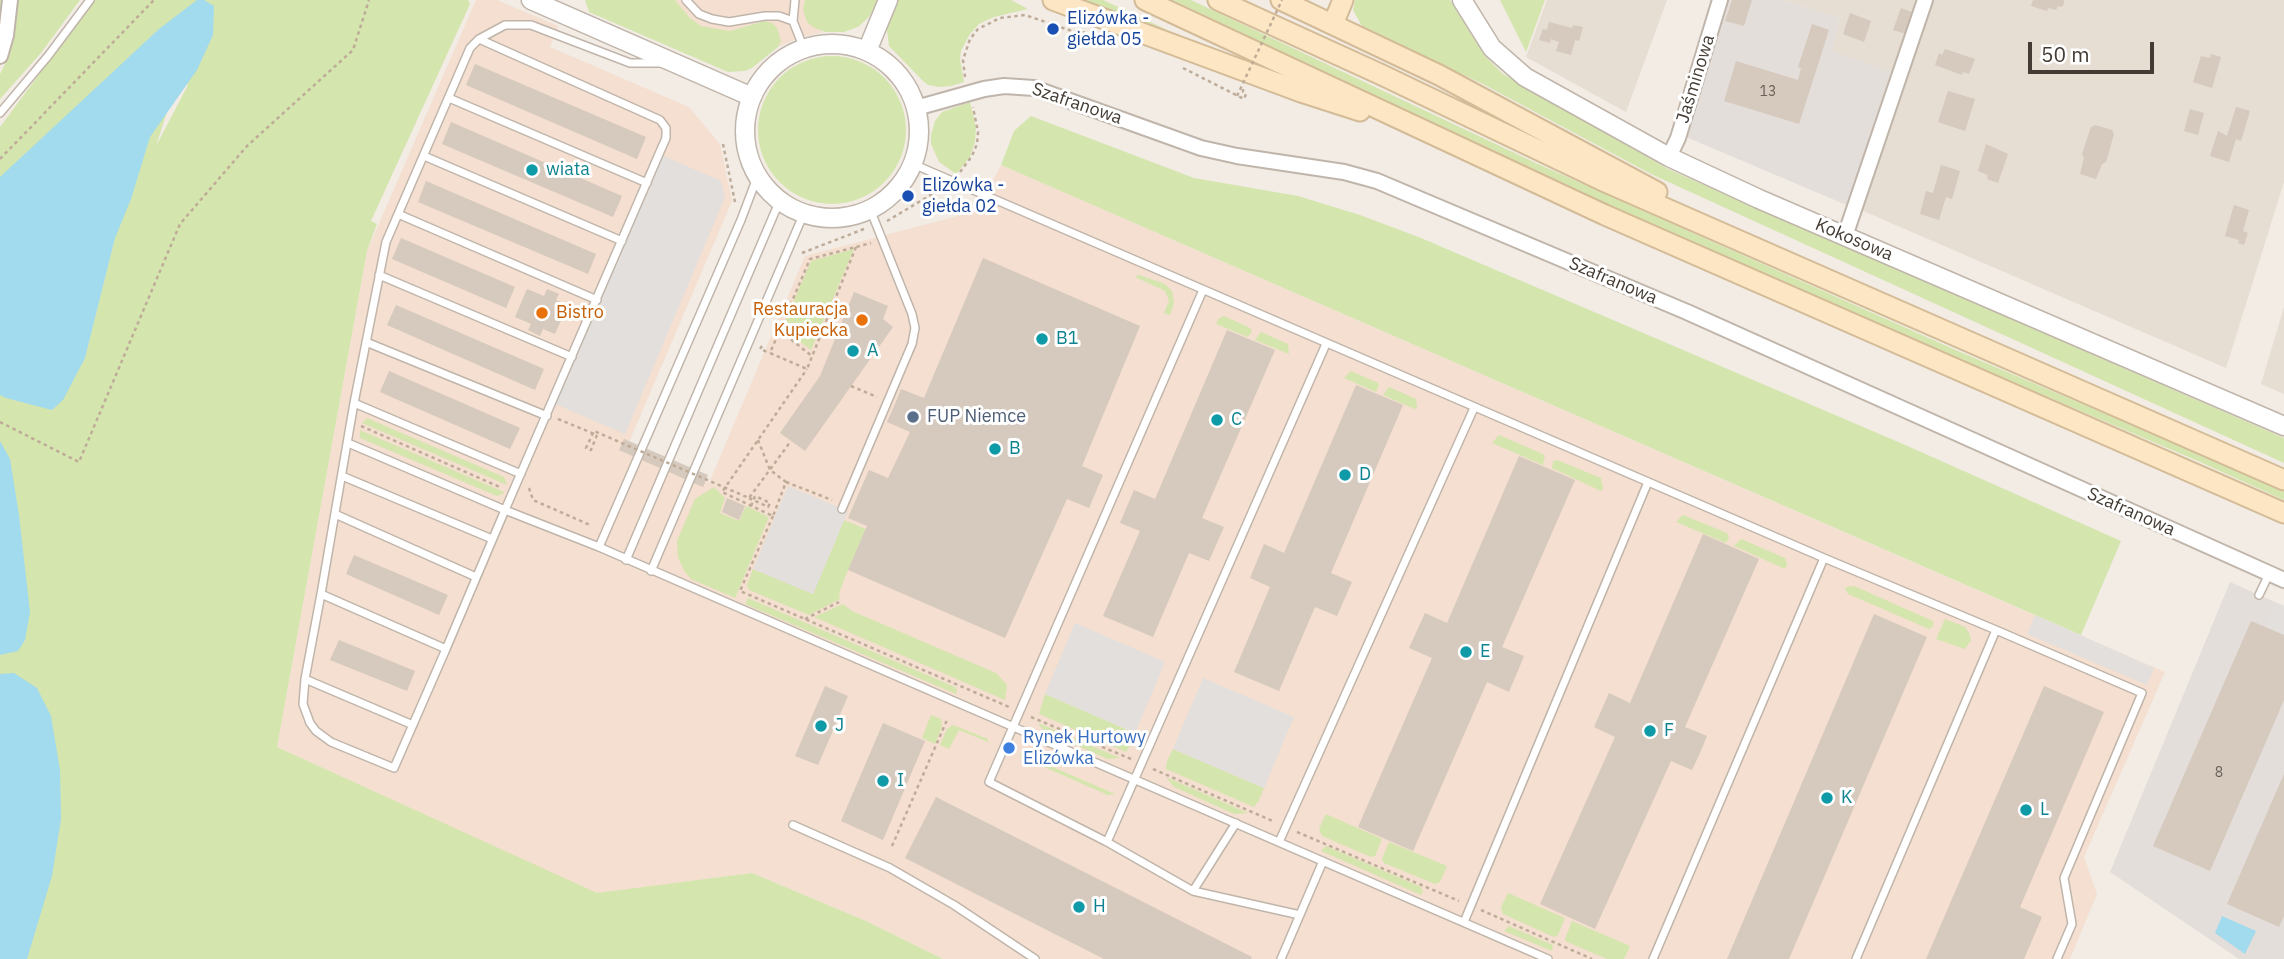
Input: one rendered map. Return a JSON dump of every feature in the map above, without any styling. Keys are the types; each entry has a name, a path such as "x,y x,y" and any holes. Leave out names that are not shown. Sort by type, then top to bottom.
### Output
{"main road":[{"path":"1053,0 1301,93 1428,132"},
{"path":"1145,0 1605,215 2284,513"},
{"path":"1218,0 1703,226 2284,480"},
{"path":"1282,0 1439,75 1563,141 1657,192 1703,226"},
{"path":"1333,24 1343,0"}],"street":[{"path":"0,55 6,35 10,0"},
{"path":"531,0 752,97"},
{"path":"867,51 888,0"},
{"name":"Kokosowa","path":"1462,0 1492,48 1525,77 1669,157 2284,426"},
{"name":"Jaśminowa","path":"1669,157 1678,138 1720,0"},
{"path":"1845,236 1925,0"},
{"path":"841,44 867,51 894,70 904,82 916,108 919,138 913,164 895,190 870,209 844,217 804,213 780,200 758,175 752,163 746,136 752,97 771,69 785,58 804,49 841,44"},
{"name":"Szafranowa","path":"916,108 984,89 1004,86 1034,88 1201,148 1344,172 1377,181 1687,312 2284,580"}],"lane":[{"path":"0,113 90,0"},
{"path":"686,0 699,14 712,19 729,22 779,16 793,21"},
{"path":"795,0 793,21 804,49"},
{"path":"479,39 660,120 666,128 666,138 394,768 322,736 310,723 303,704 354,403 386,242 470,48 479,39 505,24 531,25 630,63 676,64"},
{"path":"449,98 646,183"},
{"path":"424,156 622,241"},
{"path":"913,164 1474,408 2142,693 2064,878 2072,924 2057,959"},
{"path":"599,547 736,233 758,175"},
{"path":"626,560 780,200"},
{"path":"842,509 914,336 912,314 879,241 870,209"},
{"path":"652,570 804,213"},
{"path":"398,214 597,300"},
{"path":"379,275 572,357"},
{"path":"1203,290 989,782 1107,842 1193,891 1300,915"},
{"path":"366,342 547,416"},
{"path":"1107,842 1326,344"},
{"path":"354,403 521,474"},
{"path":"1279,842 1474,408"},
{"path":"348,443 599,547 1548,959"},
{"path":"342,476 492,540"},
{"path":"1464,922 1648,482"},
{"path":"335,514 476,577"},
{"path":"1653,959 1824,558"},
{"path":"2259,596 2269,574"},
{"path":"321,594 446,649"},
{"path":"1856,959 1996,630"},
{"path":"306,679 413,725"},
{"path":"1193,891 1236,823"},
{"path":"793,825 890,868 954,905 1035,959"},
{"path":"1281,959 1323,861"}],"path":[{"path":"0,159 154,0"},
{"path":"0,422 79,462 180,224 247,146 353,50 369,0"},
{"path":"1186,71 1237,96 1282,0"},
{"path":"723,144 735,203"},
{"path":"802,253 864,229 879,241"},
{"path":"771,353 810,259 879,241"},
{"path":"773,516 722,492 807,369 856,247"},
{"path":"780,331 812,356"},
{"path":"766,337 760,349 807,369"},
{"path":"852,386 878,397"},
{"path":"558,418 597,435 591,450 586,448 594,431 749,498 768,507 770,503 755,496 751,506"},
{"path":"361,426 590,525"},
{"path":"758,440 770,470 786,482 830,500 836,497"},
{"path":"749,498 791,441"},
{"path":"529,481 533,500"},
{"path":"786,482 740,591 961,687"},
{"path":"805,619 839,602"},
{"path":"892,846 947,720"}],"shaded area":[{"path":"476,0 497,0 558,26 550,47 689,107 720,144 732,201 627,447 709,483 805,256 977,211 1001,165 2165,672 2084,857 2097,894 2070,959 943,959 866,921 752,873 597,894 277,747 367,251"},
{"path":"675,0 805,0 804,4 820,31 825,32 801,37 778,47 780,41 764,21 730,31 715,30 690,19"},
{"path":"1547,0 1667,0 1626,112 1526,57"},
{"path":"1728,0 1783,0 1840,18 1832,51 1894,73 1851,207 1686,137"},
{"path":"1783,0 2284,0 2284,182 2226,368 1861,210 1903,77 1831,51 1840,18"},
{"path":"659,154 721,181 725,197 625,434 553,403"},
{"path":"2284,307 2284,394 2261,384"},
{"path":"788,486 848,511 813,594 753,569"},
{"path":"2230,582 2284,606 2284,959 2239,959 2110,872"},
{"path":"2275,603 2284,606 2284,635 2265,627"},
{"path":"2035,615 2154,668 2147,685 2027,634"},
{"path":"1075,623 1165,662 1135,733 1045,694"},
{"path":"1203,678 1294,717 1264,788 1173,749"}],"green space":[{"path":"0,0 80,0 41,53 0,99 0,74 8,58 0,39"},
{"path":"94,0 468,0 470,4 371,221 377,224 367,251 277,747 597,893 752,873 866,921 943,959 0,959 0,127","holes":["188,85 156,146 168,109"]},
{"path":"585,0 675,0 690,18 701,26 730,31 764,21 777,28 781,41 778,47 752,68 728,72 589,12"},
{"path":"805,0 878,0 869,17 858,27 844,32 825,32 807,22 803,10"},
{"path":"898,0 1011,0 1028,9 994,17 979,24 961,51 964,82 939,87 928,85 889,46 888,20"},
{"path":"1081,0 1103,0 1178,35 1112,12"},
{"path":"1172,0 1191,0 1538,164 1958,351 2284,490 2284,500 1739,265 1446,131"},
{"path":"1355,0 1450,0 1485,56 1503,74 1670,170 2284,438 2284,463 1651,174 1481,83 1364,30 1353,10"},
{"path":"1500,0 1545,0 1526,52"},
{"path":"832,56 860,62 884,78 900,102 906,130 900,158 884,182 860,198 832,204 804,198 780,182 764,158 758,130 764,102 780,78 804,62"},
{"path":"970,102 976,127 975,142 970,157 956,174 939,162 931,144 931,135 935,121 942,112"},
{"path":"1031,116 1194,178 1298,196 1421,238 1903,444 2121,541 2081,635 1001,165 1014,131"},
{"path":"854,249 811,350 782,328 811,261"},
{"path":"1139,275 1165,284 1172,291 1174,303 1170,315 1164,313 1169,301 1165,291 1135,277"},
{"path":"1224,316 1250,328 1252,331 1248,337 1216,324 1218,319"},
{"path":"1261,332 1288,344 1289,354 1255,340"},
{"path":"1351,371 1378,383 1376,392 1344,378"},
{"path":"1389,387 1416,399 1417,408 1383,395"},
{"path":"367,418 504,477 507,485 362,423"},
{"path":"360,430 504,493 497,496 360,438"},
{"path":"1499,435 1545,455 1543,465 1492,443"},
{"path":"1557,460 1601,478 1603,488 1601,491 1552,468 1553,461"},
{"path":"714,487 725,498 720,513 739,521 746,506 769,517 735,598 691,579 678,558 677,541 695,499"},
{"path":"1683,515 1727,533 1729,537 1726,543 1676,522"},
{"path":"844,520 866,529 845,577 840,599 809,615 749,590 747,585 753,569 813,594"},
{"path":"1741,539 1785,558 1785,569 1734,546"},
{"path":"1854,586 1933,621 1933,626 1929,629 1848,594 1845,589"},
{"path":"748,598 955,687 956,694 745,604"},
{"path":"843,604 852,611 996,673 1007,685 1005,700 814,617"},
{"path":"1945,619 1965,627 1969,633 1971,640 1965,649 1936,639"},
{"path":"1045,694 1135,733 1133,741 1126,752 1039,714"},
{"path":"931,715 941,719 942,726 935,744 922,738"},
{"path":"1038,723 1120,758 1108,759 1044,731"},
{"path":"953,725 988,739 988,742 959,730 949,749 940,745 947,729"},
{"path":"1173,749 1264,788 1259,800 1254,807 1166,769"},
{"path":"1020,753 1115,794 1108,795 1021,757"},
{"path":"1166,777 1248,813 1234,814 1174,787"},
{"path":"1326,814 1382,839 1375,856 1371,857 1322,836 1319,829"},
{"path":"1389,842 1447,866 1440,882 1435,884 1384,863 1382,859"},
{"path":"1326,846 1421,887 1423,891 1421,895 1321,851"},
{"path":"1508,893 1565,918 1558,935 1554,937 1503,914 1501,907"},
{"path":"1572,921 1630,946 1624,959 1607,959 1567,942 1565,939"},
{"path":"1509,926 1553,945 1552,951 1504,931"}],"water":[{"path":"197,0 204,0 214,6 213,35 197,70 150,137 131,199 115,238 85,358 63,400 52,410 6,398 0,395 0,177 159,29"},
{"path":"0,441 10,459 30,612 25,640 18,651 0,655"},
{"path":"14,673 37,688 51,716 60,770 61,819 52,876 27,959 0,959 0,674"},
{"path":"2222,916 2256,931 2245,954 2215,933"}],"building":[{"path":"1732,0 1752,0 1744,26 1725,21"},
{"path":"2033,0 2064,0 2064,4 2056,10 2048,8 2047,11 2031,6"},
{"path":"1901,8 1914,13 1906,34 1893,30"},
{"path":"1850,13 1871,21 1864,42 1843,34"},
{"path":"1549,22 1572,28 1573,25 1583,27 1579,41 1575,40 1571,55 1556,51 1559,42 1551,39 1550,43 1539,40 1543,29 1547,30"},
{"path":"1812,24 1829,30 1799,124 1724,101 1736,61 1798,80 1801,68 1798,67"},
{"path":"1945,49 1975,59 1969,74 1963,72 1962,75 1935,65 1939,53 1942,55"},
{"path":"2211,54 2221,57 2212,88 2193,82 2201,56 2210,58"},
{"name":"wiata","path":"475,64 646,137 637,159 466,85"},
{"path":"1948,91 1975,99 1965,131 1938,122"},
{"path":"2236,107 2250,111 2241,141 2236,139 2229,162 2210,156 2218,131 2227,136"},
{"path":"2190,109 2204,113 2198,135 2184,131"},
{"name":"wiata","path":"451,122 622,196 613,217 442,144"},
{"path":"2095,125 2112,130 2114,134 2106,162 2102,164 2096,179 2080,174 2084,158 2082,154 2091,127"},
{"path":"1986,144 2008,154 1998,183 1987,179 1988,175 1978,171"},
{"path":"1941,165 1960,171 1952,199 1946,197 1939,220 1920,214 1926,191 1933,193"},
{"name":"wiata","path":"426,181 596,254 588,274 418,202"},
{"path":"2234,205 2249,210 2243,231 2248,233 2244,245 2238,243 2239,240 2225,236"},
{"path":"401,238 515,287 506,308 392,259"},
{"path":"983,258 1140,326 1082,466 1103,475 1089,508 1067,499 1005,638 848,570 867,526 848,518 869,470 888,478 910,432 887,422 901,389 924,398"},
{"path":"527,289 544,296 547,289 559,294 556,300 568,305 555,334 543,329 540,336 528,330 531,324 515,317"},
{"name":"A","path":"854,292 888,306 883,319 893,327 805,451 780,433 820,376"},
{"path":"396,305 544,369 535,390 387,325"},
{"name":"C","path":"1227,330 1275,350 1202,518 1224,527 1209,561 1189,553 1153,637 1103,616 1140,531 1120,523 1134,490 1155,499"},
{"path":"389,371 520,428 510,449 380,392"},
{"name":"D","path":"1356,385 1403,405 1331,573 1352,582 1337,616 1315,607 1279,691 1234,672 1270,587 1250,578 1264,544 1284,553"},
{"path":"624,439 708,475 703,487 619,450"},
{"name":"E","path":"1519,456 1575,480 1502,647 1524,656 1509,692 1487,682 1413,851 1358,827 1432,658 1409,648 1425,613 1447,623"},
{"path":"727,498 745,506 739,520 722,512"},
{"name":"F","path":"1703,534 1759,559 1685,727 1707,736 1700,753 1692,770 1671,761 1595,929 1540,904 1615,737 1594,727 1609,693 1630,703"},
{"path":"354,555 448,595 439,615 346,574"},
{"name":"K","path":"1874,614 1927,637 1789,959 1727,959"},
{"path":"2251,621 2284,635 2284,700 2210,871 2153,846"},
{"path":"339,640 415,671 407,691 330,660"},
{"name":"J","path":"825,686 848,696 818,765 795,756"},
{"name":"L","path":"2044,686 2104,712 2020,907 2042,917 2024,959 1926,959"},
{"name":"I","path":"883,723 925,741 883,840 841,821"},
{"path":"2284,774 2284,916 2279,927 2227,904"},
{"name":"H","path":"936,797 1252,957 1251,959 1104,959 905,858"}],"place":[{"name":"Elizówka - giełda 05","path":"1053,29"},
{"name":"wiata","path":"532,170"},
{"name":"Elizówka - giełda 02","path":"908,196"},
{"name":"Bistro","path":"542,313"},
{"name":"Restauracja Kupiecka","path":"862,320"},
{"name":"B1","path":"1042,339"},
{"name":"A","path":"853,351"},
{"name":"FUP Niemce","path":"913,417"},
{"name":"C","path":"1217,420"},
{"name":"B","path":"995,449"},
{"name":"D","path":"1345,475"},
{"name":"E","path":"1466,652"},
{"name":"J","path":"821,726"},
{"name":"F","path":"1650,731"},
{"name":"Rynek Hurtowy Elizówka","path":"1009,748"},
{"name":"I","path":"883,781"},
{"name":"K","path":"1827,798"},
{"name":"L","path":"2026,810"},
{"name":"H","path":"1079,907"}]}
